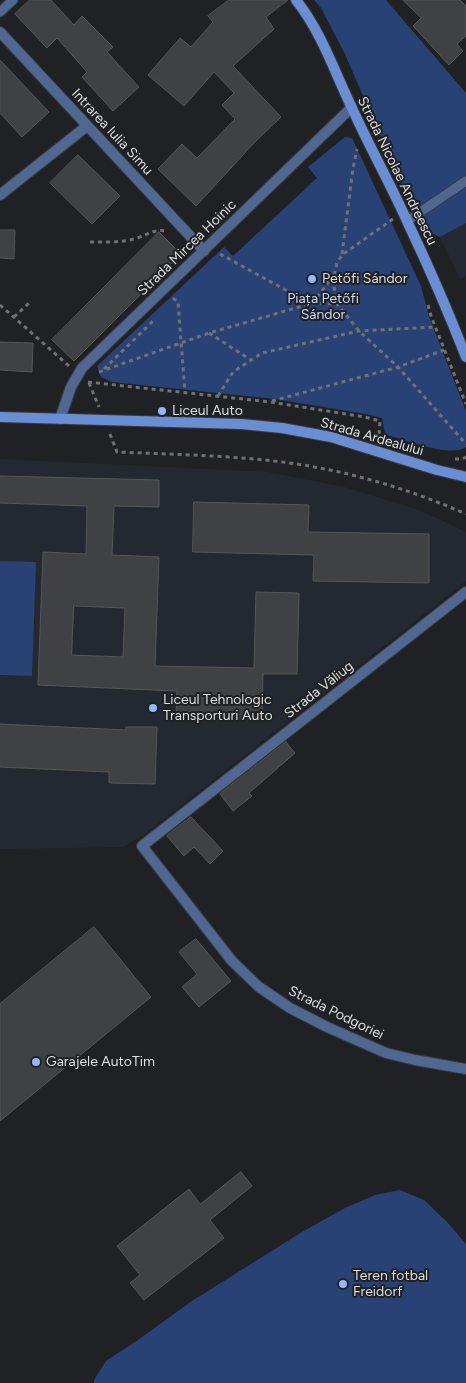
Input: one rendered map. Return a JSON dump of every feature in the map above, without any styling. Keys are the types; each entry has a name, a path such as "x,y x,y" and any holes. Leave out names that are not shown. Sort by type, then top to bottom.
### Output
{"street":[{"name":"Strada Nicolae Andreescu","path":"296,0 318,32 352,108 407,221 466,357"},
{"name":"Intrarea Iulia Simu","path":"0,32 204,251"},
{"name":"Strada Mircea Hoinic","path":"60,419 71,387 82,368 352,108"},
{"path":"0,195 87,126"},
{"name":"Strada Ardealului","path":"0,417 241,424 282,428 331,437 466,477"},
{"name":"Strada Văliug","path":"142,846 466,592"},
{"name":"Strada Podgoriei","path":"142,846 232,961 259,987 290,1008 386,1053 466,1069"}],"lane":[{"path":"0,12 13,0"},
{"path":"407,221 466,181"}],"path":[{"path":"342,255 358,142"},
{"path":"394,219 342,255 337,263 334,275 337,304 359,331 398,367 466,444"},
{"path":"90,242 115,242 137,238 161,230 188,234"},
{"path":"219,254 304,300 313,303 337,304"},
{"path":"77,378 103,371 209,333 313,303 334,275"},
{"path":"164,290 178,302 185,393"},
{"path":"168,306 175,300"},
{"path":"14,317 29,303"},
{"path":"0,305 77,378 88,382 270,402 365,417 380,421 379,435 388,439"},
{"path":"103,371 155,319"},
{"path":"218,396 233,372 262,353 359,331 435,327"},
{"path":"209,333 251,360"},
{"path":"270,402 398,367 444,350"},
{"path":"88,382 117,452 254,459 301,465 389,484 433,499 466,514"},
{"path":"452,460 466,457"}],"shaded area":[{"path":"466,223 466,276 460,279 440,237"},
{"name":"Liceul Tehnologic Transporturi Auto","path":"0,459 268,472 344,487 419,510 466,532 466,581 145,834 123,847 0,849"}],"green space":[{"path":"314,0 386,0 466,93 466,223 440,237 421,229 344,52 321,8"},
{"name":"Piața Petőfi Sándor","path":"345,137 352,138 421,286 429,317 466,411 466,447 459,450 440,449 390,436 385,434 382,418 366,414 275,399 112,382 101,377 97,366 224,247 233,256 317,178 308,167"},
{"path":"0,561 36,562 32,676 0,675"},
{"name":"Teren fotbal Freidorf","path":"400,1190 424,1200 466,1244 466,1383 94,1383 106,1361 192,1301 302,1232 345,1208 375,1195"}],"building":[{"path":"30,0 51,0 74,25 82,16 113,47 107,52 139,87 113,111 82,77 87,72 57,38 47,48 15,14"},
{"path":"229,0 288,0 266,17 274,29 233,66 281,117 254,143 196,206 158,169 182,144 197,158 235,119 222,105 234,93 214,72 184,106 148,75 180,38 191,47 213,22 208,16"},
{"path":"403,0 460,0 466,6 466,36 457,44 463,51 449,65 413,26 421,18"},
{"path":"0,60 49,112 22,137 0,113"},
{"path":"78,155 120,196 92,224 50,183"},
{"path":"0,230 15,230 14,259 0,258"},
{"path":"159,232 181,254 74,361 52,340"},
{"path":"0,342 33,343 32,372 0,370"},
{"path":"0,476 159,480 159,507 114,506 112,555 159,557 155,666 254,668 256,592 299,593 297,674 263,674 262,719 176,717 177,691 38,685 43,552 86,554 87,506 0,503","holes":["74,606 125,608 123,657 72,655"]},
{"path":"194,502 309,505 308,532 429,534 429,583 313,581 314,555 193,552"},
{"path":"0,724 126,730 126,727 157,727 155,784 109,783 109,772 0,767"},
{"path":"286,742 295,753 249,793 252,796 233,811 220,794"},
{"path":"191,817 223,851 210,864 194,847 184,856 167,836"},
{"name":"Garajele AutoTim","path":"94,927 151,997 0,1121 0,1004"},
{"path":"196,939 231,981 199,1007 182,987 197,974 179,952"},
{"path":"241,1172 252,1186 210,1220 224,1238 144,1300 130,1283 140,1275 117,1246 189,1189 200,1204"}],"place":[{"name":"Petőfi Sándor","path":"312,279"},
{"name":"Liceul Auto","path":"162,411"},
{"name":"Liceul Tehnologic Transporturi Auto","path":"153,708"},
{"name":"Garajele AutoTim","path":"36,1062"},
{"name":"Teren fotbal Freidorf","path":"343,1284"}]}
